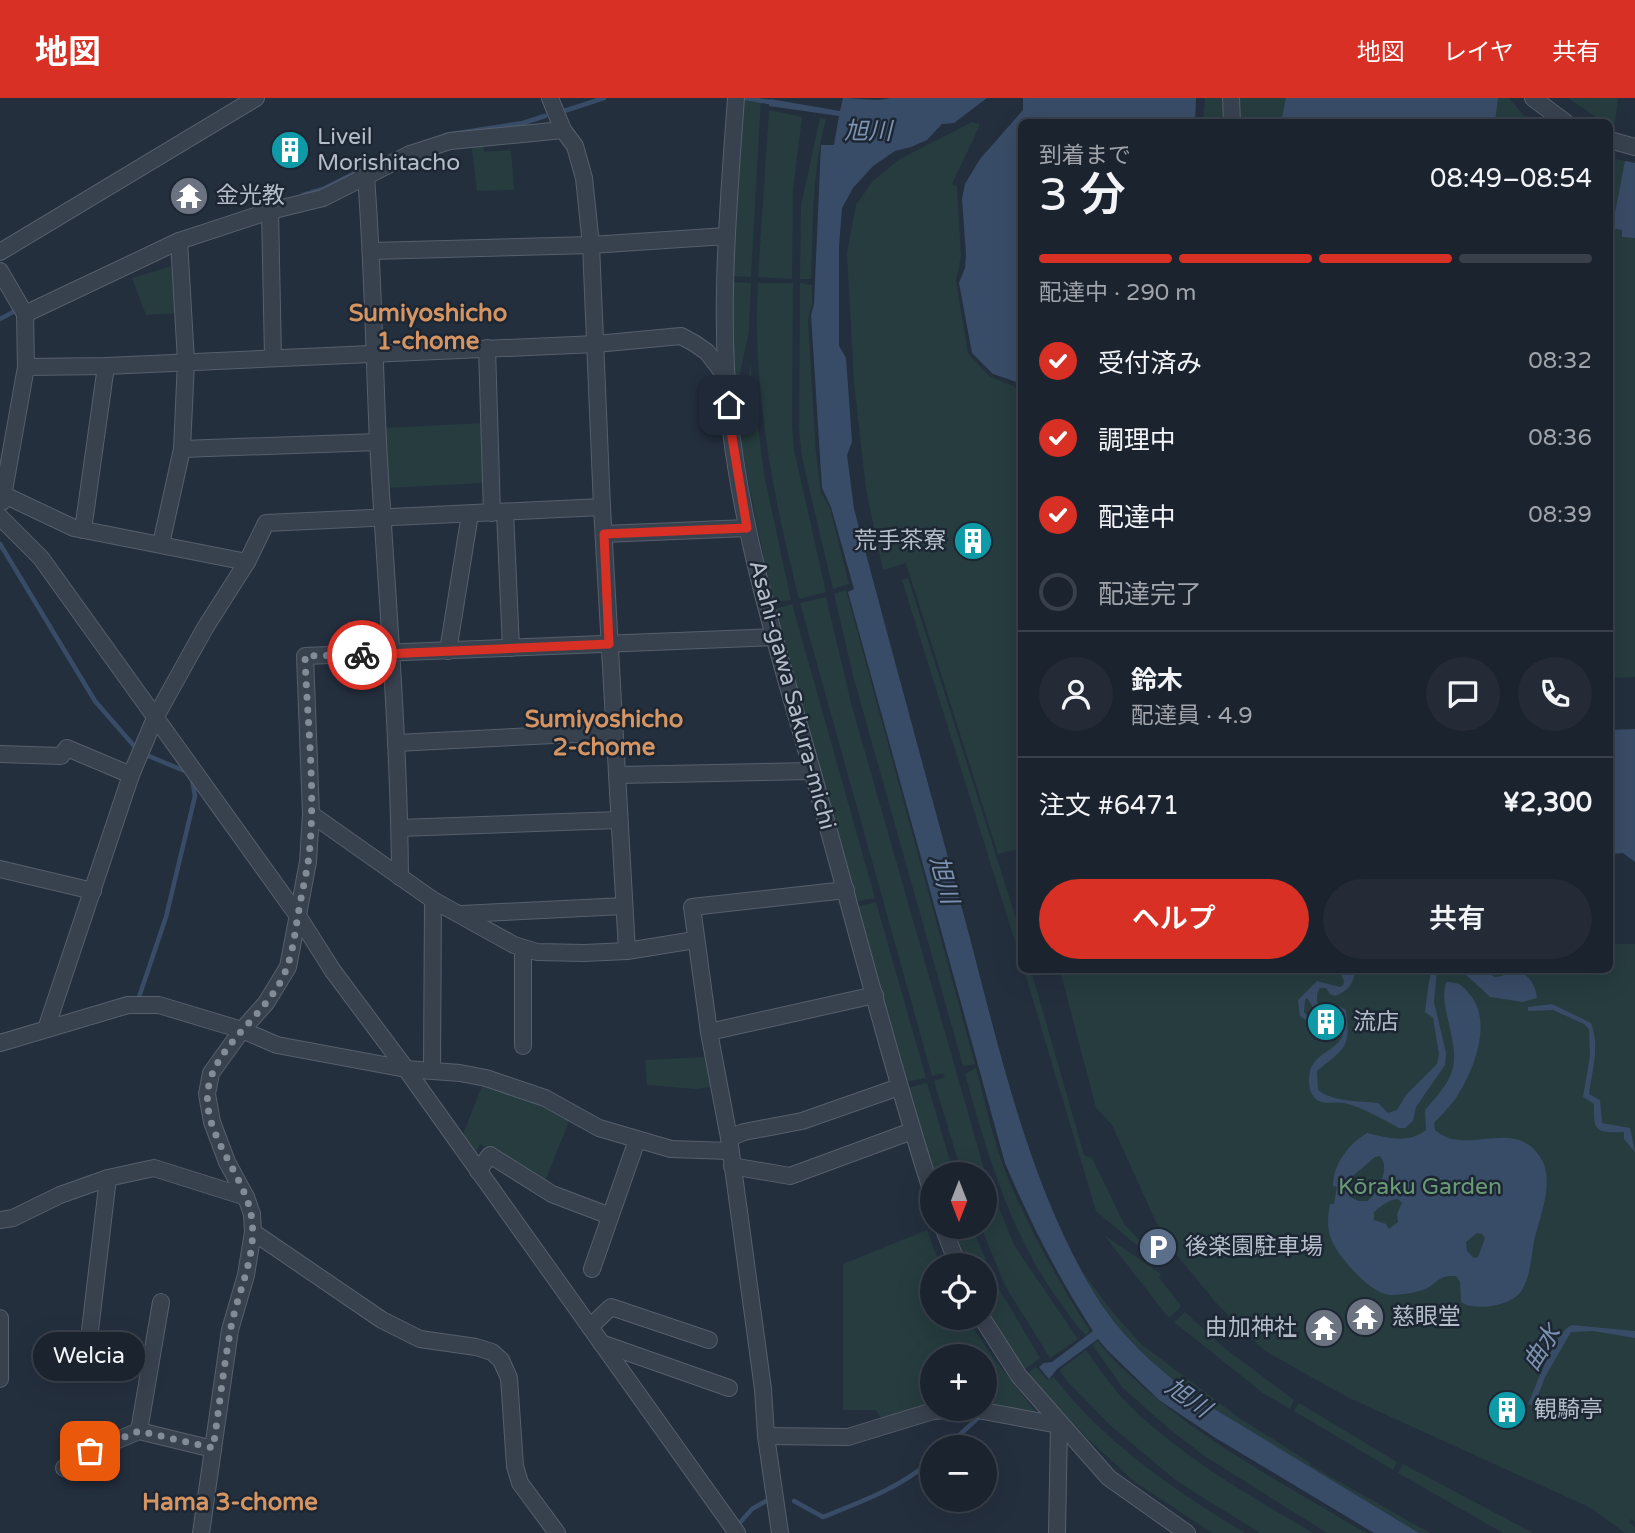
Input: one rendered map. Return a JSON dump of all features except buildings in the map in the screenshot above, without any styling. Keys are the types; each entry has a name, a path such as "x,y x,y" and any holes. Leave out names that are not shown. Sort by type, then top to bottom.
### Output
{"street":[{"path":"0,252 256,98"},
{"path":"550,98 564,130 575,146 583,178 591,244 602,507 627,951"},
{"name":"Asahi-gawa Sakura-michi","path":"736,98 726,236 727,378 731,431 747,528 774,637 922,1162"},
{"path":"1231,98 1232,119"},
{"path":"1534,98 1560,119"},
{"path":"25,314 179,242 270,211 323,198 410,154 450,141 564,130"},
{"path":"1613,140 1635,147"},
{"path":"366,177 372,251 378,442 392,654 400,877"},
{"path":"270,211 273,357"},
{"path":"372,251 591,244 726,236"},
{"path":"161,544 182,449 186,361 179,242"},
{"path":"0,271 25,314 26,367 1,494 1,518 41,558 298,916 333,971 735,1530"},
{"path":"26,367 106,366 596,344 681,336 707,352 727,378"},
{"path":"487,348 511,648"},
{"path":"83,530 106,366"},
{"path":"182,449 378,442"},
{"path":"1,494 74,528 247,562"},
{"path":"46,1029 131,775 155,718 205,628 247,562 266,523 602,507"},
{"path":"448,651 470,514"},
{"path":"604,534 747,528"},
{"path":"201,1533 230,1330 246,1275 253,1233 252,1214 212,1122 207,1094 211,1073 242,1030 267,1003 288,967 308,862 311,814 305,656 774,637"},
{"path":"396,743 614,732"},
{"path":"0,754 61,756 68,748 131,775"},
{"path":"617,775 812,771"},
{"path":"311,814 433,900 523,948 537,952 584,953 627,951 695,940"},
{"path":"400,828 618,820"},
{"path":"0,869 93,891"},
{"path":"780,1533 731,1152 709,1032 692,907 846,890"},
{"path":"432,1070 433,900"},
{"path":"460,914 624,906"},
{"path":"523,948 523,1046"},
{"path":"709,1032 875,995"},
{"path":"0,1043 128,1005 159,1005 242,1030 277,1045 406,1069 486,1078 545,1098 599,1128 671,1149 731,1152 790,1176 912,1131"},
{"path":"731,1152 744,1132 802,1121 899,1087"},
{"path":"592,1269 637,1140"},
{"path":"478,1171 490,1155 552,1194 610,1216"},
{"path":"0,1220 13,1218 60,1195 108,1178 154,1168 246,1197"},
{"path":"89,1339 108,1178"},
{"path":"253,1233 382,1320 420,1339 476,1347 492,1352 501,1360 509,1378 515,1466 520,1483 552,1531"},
{"path":"139,1431 161,1302"},
{"path":"590,1327 611,1307 709,1340"},
{"path":"0,1318 0,1379"},
{"path":"989,1330 1016,1373 1059,1425 1109,1478 1187,1533"},
{"path":"601,1343 729,1388"},
{"path":"997,1414 1059,1425"},
{"path":"766,1436 848,1437 920,1416"},
{"path":"1057,1533 1059,1425"},
{"path":"64,1468 70,1467 90,1451 139,1431 213,1448"}],"green space":[{"path":"743,98 761,98 751,277 733,276"},
{"path":"1205,98 1509,98 1529,119 1203,119"},
{"path":"1568,98 1618,98 1615,123 1613,119 1599,119"},
{"path":"769,110 802,117 793,190 792,279 758,277"},
{"path":"820,118 826,119 816,178 811,279 800,279 801,205"},
{"path":"972,122 979,124 952,184 957,187 961,256 956,281 968,353 989,376 1018,390 1018,849 998,854 906,563 883,570 866,489 854,383 847,253 856,205 872,182 898,160"},
{"path":"483,140 484,152 511,150 514,190 477,191 471,142"},
{"path":"1613,159 1635,163 1635,677 1613,678"},
{"path":"175,265 178,313 146,315 132,278"},
{"path":"732,282 751,283 749,331 735,398"},
{"path":"758,283 793,283 794,450 826,592 799,599 773,482 761,403"},
{"path":"800,283 812,285 808,320 816,454 821,492 830,508 849,584 833,589 802,458 799,431"},
{"path":"750,364 764,474 791,600 773,602 741,446"},
{"path":"485,423 486,483 385,488 383,428"},
{"path":"908,578 1018,926 1018,951 902,580"},
{"path":"846,590 975,1064 963,1066 854,679 834,594"},
{"path":"826,597 851,703 982,1162 958,1162 934,1081 945,1077 943,1073 932,1076 800,603"},
{"path":"792,604 875,898 854,902 774,609"},
{"path":"876,902 926,1078 905,1082 856,907"},
{"name":"Kōraku Garden","path":"1613,944 1635,944 1635,1522 1631,1519 1629,1522 1635,1527 1635,1533 1625,1533 1591,1508 1347,1397 1265,1351 1218,1305 1174,1252 1155,1220 1112,1125 1096,1108 1061,973 1613,973"},
{"path":"1025,973 1032,973 1084,1155 1092,1158 1124,1224 1157,1258 1151,1257 1096,1211"},
{"path":"706,1057 711,1087 696,1089 647,1085 645,1060"},
{"path":"976,1068 1004,1168 1043,1252 1090,1331 1086,1335 1042,1275 1014,1221 998,1181 998,1162 991,1162 965,1074"},
{"path":"927,1083 950,1162 929,1162 907,1088"},
{"path":"482,1086 529,1100 569,1121 544,1184 480,1144 475,1155 462,1137"},
{"path":"998,1206 1014,1245 1078,1339 1050,1358 1005,1286 997,1266 997,1253 992,1253 986,1239 998,1239"},
{"path":"920,1233 920,1239 930,1239 936,1253 920,1253 920,1330 974,1330 984,1344 920,1344 920,1410 882,1420 876,1410 843,1410 843,1264"},
{"path":"1104,1235 1161,1274 1159,1278 1180,1304 1169,1318"},
{"path":"954,1239 977,1239 983,1253 960,1253"},
{"path":"1082,1271 1110,1309 1141,1344 1238,1417 1310,1465 1430,1533 1419,1533 1185,1389 1150,1360 1119,1327"},
{"path":"997,1285 1040,1358 1025,1369 997,1327"},
{"path":"1185,1312 1223,1347 1294,1400 1290,1409 1263,1393 1174,1322"},
{"path":"1098,1341 1131,1376 1185,1421 1244,1460 1366,1533 1327,1533 1203,1455 1122,1387 1094,1347 1093,1344"},
{"path":"1086,1350 1118,1393 1161,1433 1210,1470 1313,1533 1260,1533 1178,1482 1111,1426 1067,1381 1060,1370"},
{"path":"997,1362 1039,1416 997,1407"},
{"path":"1036,1367 1048,1380 1054,1377 1095,1423 1142,1464 1245,1533 1212,1533 1135,1482 1090,1441 1027,1373"},
{"path":"1299,1403 1397,1462 1393,1470 1294,1411"},
{"path":"1403,1464 1533,1533 1503,1533 1398,1473"}],"water":[{"name":"旭川","path":"843,98 987,98 954,123 942,124 927,140 895,151 873,166 853,188 842,208 839,246 839,346 846,358 852,442 847,455 854,509 1003,1065 1049,1201 1068,1244 1101,1303 1126,1336 1155,1364 1203,1402 1419,1533 1374,1533 1214,1437 1159,1400 1098,1339 1057,1369 1049,1379 1039,1367 1052,1362 1093,1331 1045,1249 1005,1163 848,592 854,589 831,507 822,488 811,315 814,304 821,145 834,145 839,116 769,106 770,99 840,111"},
{"path":"1023,98 1196,98 1195,119 1018,119 1018,383 993,374 972,353 959,283 965,268 966,254 962,199 965,184 980,159 1023,110"},
{"path":"1286,98 1498,98 1495,119 1282,119"},
{"path":"1625,161 1635,163 1635,238 1622,237 1622,230 1613,228"},
{"path":"1635,729 1635,862 1623,853 1613,854 1613,730"},
{"path":"1340,973 1354,973 1350,986 1343,992 1335,996 1326,988 1320,988 1317,994 1317,1003 1320,1005 1346,1010 1348,1032 1340,1052 1317,1071 1318,1090 1339,1099 1378,1103 1388,1113 1397,1110 1406,1095 1437,1064 1439,1054 1433,1018 1425,1012 1431,973 1437,973 1434,1002 1446,1053 1445,1065 1416,1107 1413,1121 1405,1128 1399,1128 1351,1105 1317,1100 1311,1093 1309,1077 1313,1064 1341,1039 1343,1034 1340,1026 1341,1014 1316,1009 1307,998 1304,1012 1311,1019 1310,1023 1300,1016 1298,1000 1317,981 1340,987 1344,981"},
{"path":"1464,973 1489,973 1494,977 1503,976 1504,973 1523,973 1534,985 1537,998 1523,1002 1490,997"},
{"path":"1446,982 1464,987 1472,997 1478,1009 1480,1035 1478,1049 1468,1075 1454,1101 1434,1123 1435,1130 1460,1140 1515,1139 1527,1144 1538,1154 1544,1163 1546,1174 1543,1209 1526,1282 1519,1294 1495,1306 1476,1307 1461,1302 1460,1282 1456,1276 1441,1278 1428,1288 1415,1292 1394,1295 1382,1293 1364,1281 1346,1263 1333,1244 1329,1232 1330,1204 1334,1204 1337,1187 1333,1186 1334,1178 1339,1162 1348,1149 1367,1133 1405,1138 1426,1130 1425,1110 1445,1086 1453,1066 1453,1045 1444,994","holes":["1380,1156 1384,1173 1372,1196 1368,1201 1358,1201 1349,1196 1347,1181 1375,1157","1398,1199 1402,1203 1397,1214 1398,1222 1389,1229 1386,1224 1374,1220 1374,1212","1477,1233 1485,1238 1478,1257 1474,1258 1467,1251 1466,1242"]},
{"path":"1552,1004 1591,1023 1595,1050 1589,1094 1600,1100 1602,1123 1630,1128 1635,1152 1624,1139 1624,1132 1598,1129 1594,1120 1594,1104 1583,1097 1590,1056 1589,1029 1553,1010 1528,1011 1528,1007"},
{"path":"1572,1325 1635,1331 1635,1338 1593,1331 1571,1332 1545,1377 1534,1406 1528,1404 1559,1337"}],"waterway":[{"path":"564,111 604,98"},
{"path":"745,98 775,103"},
{"path":"445,135 523,123 545,116"},
{"path":"303,195 323,189 359,171"},
{"path":"0,319 15,311"},
{"path":"0,544 95,701 135,747"},
{"path":"144,754 187,772"},
{"path":"138,1000 166,917 195,796 192,779"},
{"path":"1308,1019 1344,1024"},
{"path":"959,1435 975,1421"},
{"path":"794,1501 823,1517 895,1486 920,1470"},
{"path":"736,1527 752,1509 766,1501"}],"way so far":[{"path":"90,1451 139,1431 213,1448 230,1330 246,1275 253,1233 252,1214 212,1122 207,1094 211,1073 242,1030 267,1003 288,967 308,862 311,814 305,656 362,655"}],"place":[{"name":"Liveil Morishitacho","path":"290,150"},
{"name":"金光教","path":"189,196"},
{"name":"荒手茶寮","path":"973,541"},
{"name":"流店","path":"1326,1022"},
{"name":"後楽園駐車場","path":"1158,1247"},
{"name":"慈眼堂","path":"1365,1317"},
{"name":"由加神社","path":"1324,1328"},
{"name":"観騎亭","path":"1507,1410"},
{"name":"Welcia","path":"90,1451"}],"district":[{"name":"Sumiyoshicho 1-chome","path":"428,327"},
{"name":"Sumiyoshicho 2-chome","path":"604,733"},
{"name":"Hama 3-chome","path":"230,1502"}],"route":[{"path":"362,655 609,644 604,534 747,528 729,405"}],"water label":[{"name":"曲水","path":"1542,1348"}]}
